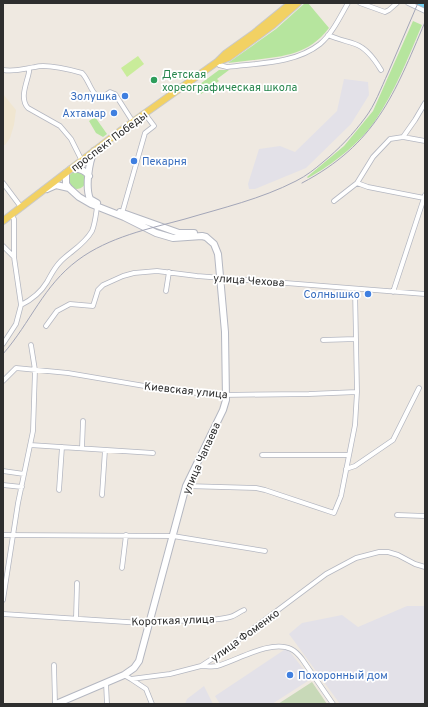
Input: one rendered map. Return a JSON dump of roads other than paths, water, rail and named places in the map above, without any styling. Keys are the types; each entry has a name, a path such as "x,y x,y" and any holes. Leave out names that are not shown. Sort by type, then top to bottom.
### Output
{"main road":[{"name":"проспект Победы","path":"3,221 94,151 253,34 290,3"},
{"name":"проспект Победы","path":"216,62 228,58 272,25 298,3"},
{"path":"75,192 80,192 88,188 91,158 94,151"},
{"path":"72,169 78,168 89,176"},
{"path":"66,173 66,184 69,188"},
{"path":"43,190 56,185 69,188"},
{"name":"улица Чапаева","path":"69,188 79,197 97,207 124,217 156,233 173,238 202,236 206,237 217,248 225,332 226,395 223,410 186,486 139,661 134,668 124,675"},
{"name":"улица Чапаева","path":"88,188 90,198 98,204 179,233 205,233 210,235 218,242 221,251 220,278"},
{"path":"56,704 124,675"}],"street":[{"path":"216,62 219,65 227,67 280,60 294,57 312,50 328,35 348,3"},
{"path":"360,3 385,12 397,3"},
{"path":"408,3 425,11"},
{"path":"328,35 356,44 372,57 381,70"},
{"path":"3,70 15,71 44,66 82,73 97,96 104,96 110,92 115,94 134,122"},
{"path":"29,69 23,99 24,104 28,108 60,126 71,139 82,161"},
{"path":"403,136 425,103"},
{"path":"123,210 145,133 154,126 145,114"},
{"path":"334,201 357,183 365,168 390,139 403,136 425,141"},
{"path":"3,183 21,207"},
{"path":"357,183 368,187 424,197 393,292"},
{"path":"21,305 37,294 46,284 53,270 61,261 86,240 92,231 97,207"},
{"path":"3,344 16,324 21,305 14,257 14,219 11,215"},
{"path":"3,246 14,257"},
{"name":"улица Чехова","path":"46,326 57,311 70,304 93,306 98,290 103,285 134,273 158,271 220,278 425,294"},
{"path":"166,291 169,272"},
{"path":"186,486 256,488 334,513 341,496 355,425 357,392 355,288"},
{"path":"323,340 356,339"},
{"path":"3,600 13,534 33,431 35,370 31,344"},
{"name":"Киевская улица","path":"3,381 16,368 68,373 174,391 226,395 357,392"},
{"path":"346,469 355,466 393,440 419,388"},
{"path":"82,448 83,421"},
{"path":"30,445 153,453"},
{"path":"60,490 62,447"},
{"path":"102,495 104,450"},
{"path":"262,455 349,456"},
{"path":"3,471 24,474"},
{"path":"3,485 22,487"},
{"path":"396,515 425,516"},
{"path":"3,534 172,536 265,551"},
{"path":"122,568 126,535"},
{"name":"улица Фоменко","path":"131,680 170,674 201,666 218,655 326,574 356,558 379,552 388,552 398,555 415,564 425,566"},
{"path":"76,618 77,583"},
{"name":"Короткая улица","path":"3,614 140,623 158,620 211,620 230,617 244,610"},
{"path":"201,666 216,666 266,648 285,647 291,649 299,656 333,704"},
{"path":"54,665 56,704"},
{"path":"124,675 146,689 152,704"},
{"path":"106,683 107,704"}],"waterway":[{"path":"420,3 425,5"}],"railway":[{"path":"3,354 55,281 78,260 90,252 103,245 143,230 227,207 269,193 300,179 320,165 351,136 372,108 418,3"},
{"path":"302,183 327,168 348,152 380,115 392,95 425,22"}],"place":[{"name":"Детская хореографическая школа","path":"154,80"},
{"name":"Золушка","path":"125,96"},
{"name":"Ахтамар","path":"114,113"},
{"name":"Пекарня","path":"134,161"},
{"name":"Солнышко","path":"368,294"},
{"name":"Похоронный дом","path":"290,675"}]}
